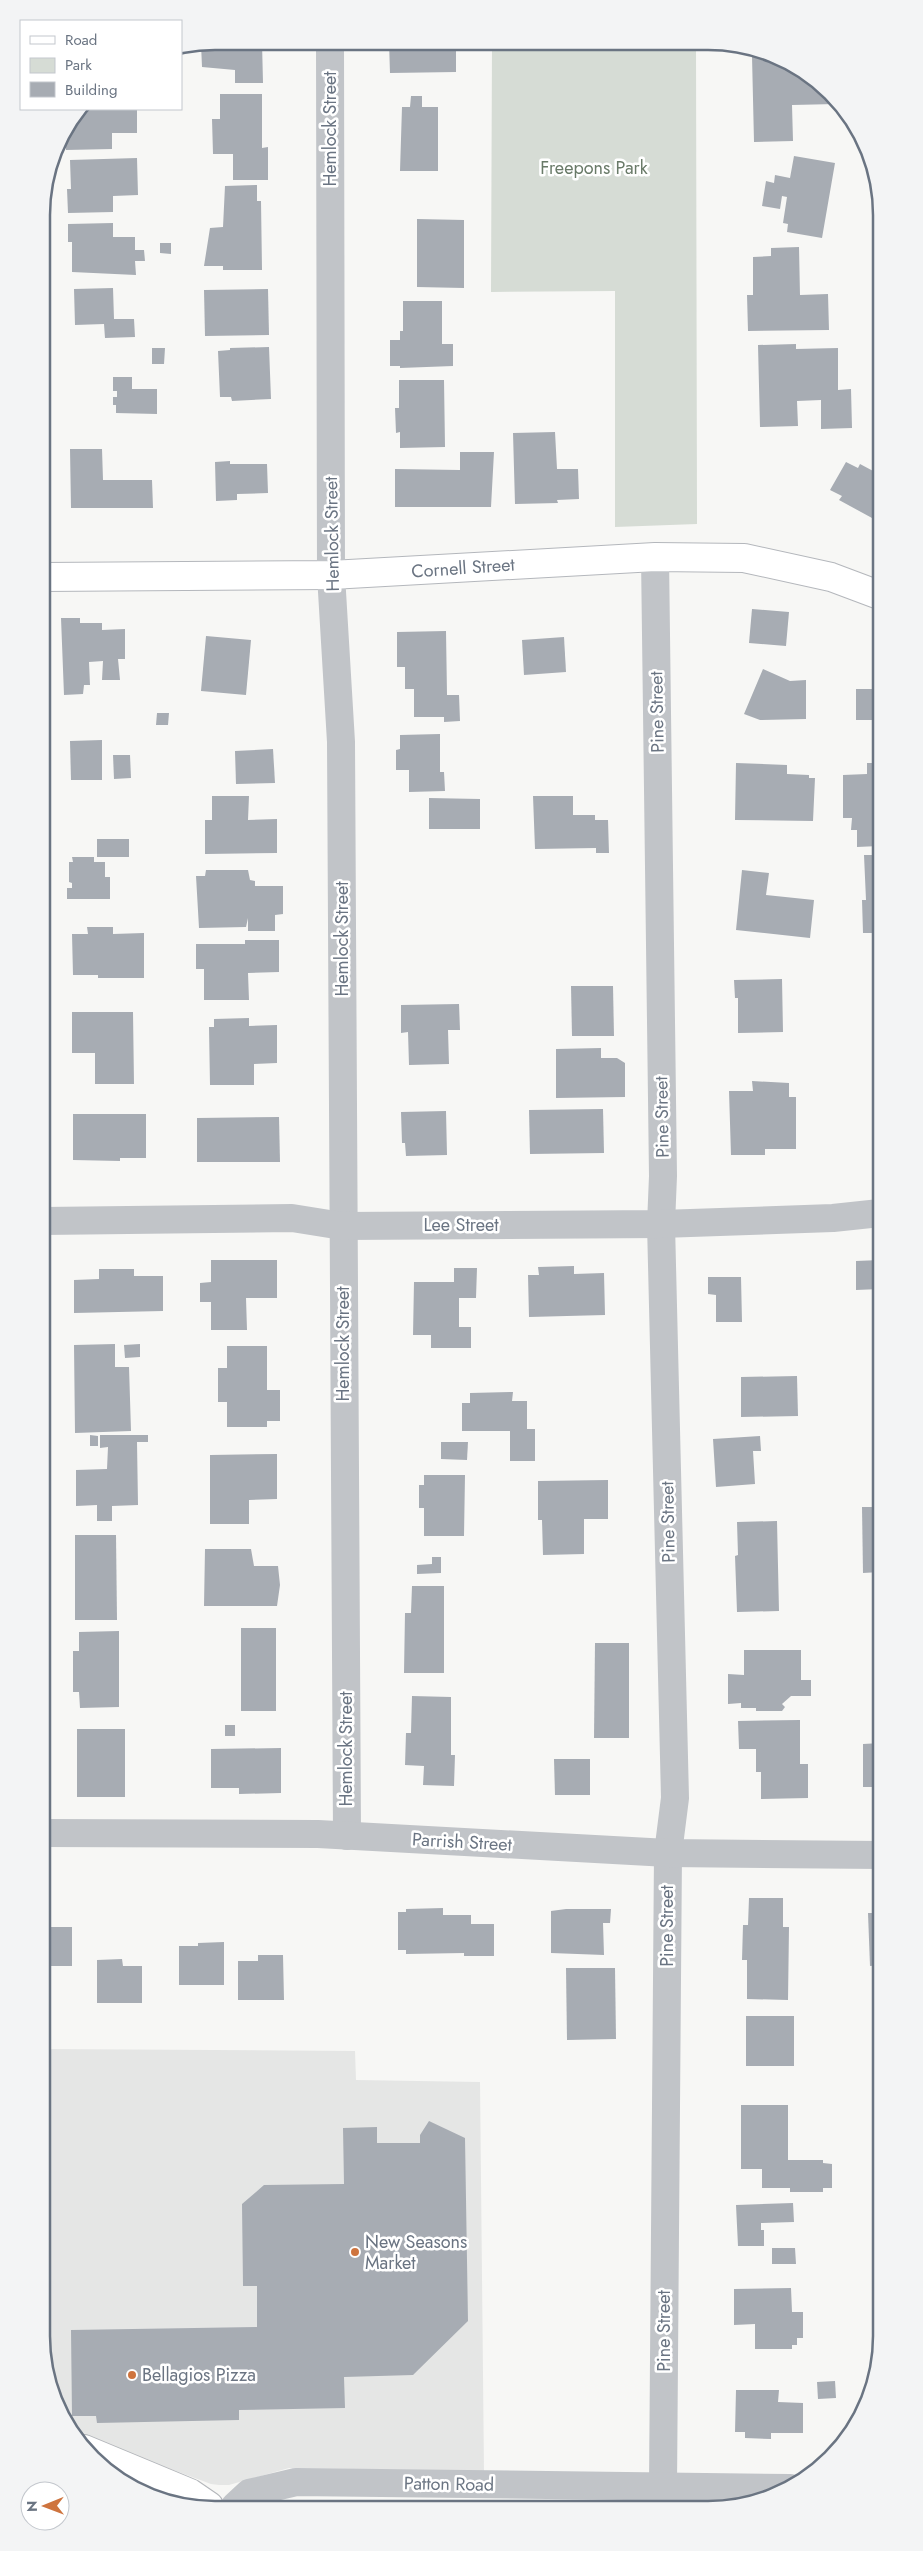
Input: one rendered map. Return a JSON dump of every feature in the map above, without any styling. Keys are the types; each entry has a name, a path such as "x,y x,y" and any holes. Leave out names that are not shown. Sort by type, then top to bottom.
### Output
{"street":[{"name":"Hemlock Street","path":"330,50 331,575 341,742 342,1226 347,1836"},
{"name":"Cornell Street","path":"50,577 331,575 655,557 744,558 832,577 873,593"},
{"name":"Pine Street","path":"655,557 663,1176 661,1224 675,1798 668,1853 663,2487"},
{"name":"Lee Street","path":"50,1222 292,1218 342,1226 661,1224 833,1218 873,1214"},
{"name":"Parrish Street","path":"50,1833 347,1836 668,1853 873,1855"},
{"path":"102,2456 190,2493 201,2501"},
{"name":"Patton Road","path":"240,2501 249,2493 296,2482 771,2488"}],"shaded area":[{"path":"50,2049 355,2051 356,2080 480,2082 484,2471 289,2468 229,2485 211,2484 84,2437 67,2409 59,2389 53,2369 50,2347"}],"green space":[{"name":"Freepons Park","path":"492,50 696,50 697,524 615,527 615,291 491,292"}],"building":[{"path":"201,50 262,50 263,83 235,83 235,70 202,67"},
{"path":"389,50 456,50 456,72 390,73"},
{"path":"752,56 791,72 809,84 830,104 792,105 793,141 754,142"},
{"path":"220,94 262,94 262,148 268,147 268,180 233,180 233,154 213,154 212,119 220,119"},
{"path":"411,96 422,96 422,107 438,107 438,171 400,171 402,107 410,107"},
{"path":"88,110 137,110 137,133 112,133 112,149 66,150 66,144 72,132"},
{"path":"794,156 835,163 822,238 787,232 788,224 783,223 787,197 782,196 780,209 762,206 766,181 774,183 775,175 790,178"},
{"path":"137,158 138,195 113,196 113,212 68,213 67,189 71,189 70,160"},
{"path":"257,185 257,201 261,201 262,270 223,270 223,266 204,266 210,228 223,227 225,186"},
{"path":"417,219 464,220 464,288 417,287"},
{"path":"113,223 113,237 135,237 135,250 144,250 145,261 135,261 136,275 72,272 72,242 68,242 68,224"},
{"path":"160,243 171,243 171,254 160,253"},
{"path":"799,247 800,295 828,294 829,330 748,331 747,295 753,295 753,257 771,256 771,248"},
{"path":"113,288 114,319 134,319 135,337 105,338 104,324 75,325 74,289"},
{"path":"268,289 269,335 205,336 204,290"},
{"path":"403,301 442,301 442,344 453,344 453,366 400,368 400,366 390,366 390,340 400,340 400,331 403,331"},
{"path":"796,344 796,349 838,348 838,390 851,389 852,428 821,429 821,400 797,401 798,426 760,427 758,345"},
{"path":"269,347 271,399 232,401 231,397 220,397 218,351 230,350 230,348"},
{"path":"152,348 165,348 164,364 152,364"},
{"path":"113,377 132,377 132,389 157,389 157,414 116,413 113,397 117,397 117,391 113,391"},
{"path":"399,380 444,380 445,447 400,448 400,432 396,433 395,408 399,408"},
{"path":"555,432 557,469 578,469 579,499 557,500 558,503 515,504 513,433"},
{"path":"70,449 102,449 103,480 152,480 153,508 71,508"},
{"path":"460,452 494,452 491,507 395,507 395,469 460,470"},
{"path":"230,461 230,464 267,464 268,493 237,494 237,500 216,501 215,462"},
{"path":"846,462 858,468 860,464 873,471 872,518 839,500 842,496 830,490"},
{"path":"752,609 789,612 786,646 749,643"},
{"path":"61,618 80,618 80,623 102,623 102,630 125,629 125,659 118,659 120,680 102,680 103,661 89,662 90,685 84,685 83,694 64,695"},
{"path":"446,631 447,695 459,695 460,721 444,722 444,717 414,717 414,689 405,689 405,667 397,667 397,632"},
{"path":"206,636 251,640 246,695 201,691"},
{"path":"564,637 566,672 524,675 522,640"},
{"path":"763,669 790,681 806,680 806,719 760,720 744,714"},
{"path":"856,689 873,689 873,720 856,720"},
{"path":"157,713 169,713 168,725 156,725"},
{"path":"440,734 440,772 444,772 445,791 409,792 409,770 396,770 396,750 400,749 400,735"},
{"path":"102,740 102,780 71,780 70,741"},
{"path":"273,749 275,783 236,784 235,751"},
{"path":"113,755 130,755 131,778 114,779"},
{"path":"736,763 787,765 787,774 809,775 809,778 815,778 813,821 735,820"},
{"path":"867,763 873,763 873,846 857,847 857,830 851,830 852,818 843,818 843,775 867,774"},
{"path":"212,796 249,796 248,820 277,819 277,853 205,854 205,820 212,820"},
{"path":"533,796 573,796 573,815 595,815 595,820 608,820 609,853 596,853 596,848 535,849"},
{"path":"429,798 480,799 480,829 429,829"},
{"path":"97,839 129,839 129,857 97,857"},
{"path":"864,855 873,855 873,933 863,933 862,900 866,900"},
{"path":"72,857 94,857 94,862 105,862 105,877 110,877 110,899 67,899 67,888 72,888 72,883 69,882 69,862 73,862"},
{"path":"206,870 248,870 250,880 255,881 255,886 283,886 283,914 275,915 275,931 248,931 248,918 246,927 199,928 196,876 205,876"},
{"path":"742,870 769,873 766,895 814,900 810,938 736,930"},
{"path":"87,927 113,927 113,934 144,933 144,978 98,978 98,975 73,975 72,934 88,934"},
{"path":"245,940 279,940 279,972 248,973 249,1000 204,1000 204,969 196,969 196,944 245,944"},
{"path":"782,979 783,1032 738,1033 738,998 735,998 734,980"},
{"path":"571,986 613,986 614,1036 572,1036"},
{"path":"459,1004 460,1030 448,1030 449,1064 409,1065 408,1032 401,1033 401,1005"},
{"path":"72,1012 133,1012 134,1084 95,1084 95,1053 72,1053"},
{"path":"249,1018 249,1026 277,1025 277,1063 254,1064 254,1085 210,1085 209,1027 214,1027 214,1019"},
{"path":"601,1048 601,1058 617,1058 625,1063 625,1097 556,1098 556,1049"},
{"path":"752,1081 789,1083 789,1097 796,1097 796,1149 765,1149 765,1155 731,1155 729,1091 753,1091"},
{"path":"603,1109 604,1153 530,1154 529,1110"},
{"path":"446,1111 447,1155 406,1156 405,1143 402,1143 401,1112"},
{"path":"73,1114 146,1114 146,1158 120,1158 120,1161 73,1160"},
{"path":"279,1117 280,1162 197,1162 197,1118"},
{"path":"211,1260 277,1260 277,1298 246,1298 247,1330 211,1330 211,1302 200,1302 200,1283 211,1282"},
{"path":"873,1260 873,1289 856,1290 856,1261"},
{"path":"574,1266 574,1274 604,1273 605,1315 529,1317 528,1275 539,1275 538,1267"},
{"path":"454,1268 477,1268 476,1298 459,1298 459,1327 471,1327 471,1348 431,1348 431,1335 413,1335 414,1282 454,1282"},
{"path":"99,1269 134,1269 134,1276 163,1276 163,1311 74,1313 74,1280 99,1279"},
{"path":"708,1277 741,1277 742,1322 716,1322 716,1295 708,1294"},
{"path":"115,1344 115,1367 129,1367 131,1431 75,1433 74,1345"},
{"path":"140,1344 140,1357 125,1358 124,1345"},
{"path":"227,1346 267,1346 267,1390 280,1390 280,1421 267,1421 267,1427 227,1427 227,1402 218,1402 218,1368 227,1368"},
{"path":"797,1376 798,1416 741,1417 741,1377"},
{"path":"513,1392 512,1401 527,1401 527,1429 535,1429 535,1461 510,1461 510,1431 462,1431 462,1403 470,1403 470,1393"},
{"path":"90,1435 98,1436 98,1446 90,1446"},
{"path":"100,1435 148,1435 148,1442 137,1442 138,1505 112,1506 112,1521 97,1521 97,1505 76,1506 76,1470 107,1469 108,1447 100,1448"},
{"path":"760,1436 761,1451 753,1451 755,1484 716,1487 713,1439"},
{"path":"441,1442 468,1442 467,1460 441,1459"},
{"path":"277,1454 277,1499 249,1500 249,1524 210,1524 210,1455"},
{"path":"424,1475 465,1475 464,1536 424,1536 424,1508 419,1508 419,1485 424,1485"},
{"path":"608,1480 608,1519 584,1519 584,1554 543,1555 542,1520 538,1520 538,1481"},
{"path":"862,1507 873,1507 873,1572 863,1573"},
{"path":"777,1521 779,1611 737,1612 735,1556 738,1555 737,1522"},
{"path":"75,1535 116,1535 117,1620 75,1620"},
{"path":"205,1549 251,1549 254,1566 278,1566 280,1585 277,1606 204,1606"},
{"path":"432,1557 441,1557 441,1573 417,1574 417,1565 432,1564"},
{"path":"412,1586 444,1586 444,1673 404,1673 405,1613 411,1613"},
{"path":"241,1628 276,1628 276,1711 241,1711"},
{"path":"119,1631 119,1707 80,1708 79,1692 73,1692 73,1651 79,1651 79,1632"},
{"path":"595,1643 629,1643 629,1738 594,1738"},
{"path":"744,1650 801,1650 801,1680 811,1680 811,1696 791,1696 782,1704 785,1707 782,1711 756,1711 756,1708 741,1708 741,1703 728,1704 728,1674 744,1675"},
{"path":"412,1696 451,1697 451,1755 455,1755 454,1786 423,1785 424,1766 405,1765 406,1733 411,1733"},
{"path":"800,1720 800,1764 808,1764 808,1798 761,1799 761,1772 756,1772 756,1749 739,1749 738,1721"},
{"path":"225,1725 235,1725 235,1736 225,1736"},
{"path":"77,1729 125,1729 125,1797 77,1797"},
{"path":"873,1743 873,1787 863,1787 863,1744"},
{"path":"281,1748 281,1793 239,1794 239,1788 211,1788 211,1749"},
{"path":"554,1759 590,1759 590,1795 555,1795"},
{"path":"749,1898 783,1898 783,1927 789,1927 788,2000 747,1999 747,1960 742,1960 743,1925 748,1925"},
{"path":"443,1908 443,1915 471,1915 471,1924 494,1924 494,1956 464,1956 464,1953 406,1954 406,1950 398,1950 398,1912 406,1912 406,1909"},
{"path":"611,1909 610,1923 603,1923 604,1955 551,1953 551,1911"},
{"path":"868,1913 873,1913 873,1966 870,1966"},
{"path":"50,1922 51,1927 72,1927 72,1966 50,1966"},
{"path":"224,1942 224,1985 179,1985 179,1946 198,1946 198,1943"},
{"path":"258,1955 283,1955 284,2000 238,2000 238,1961 258,1961"},
{"path":"122,1959 123,1966 142,1966 142,2003 97,2003 97,1960"},
{"path":"566,1968 615,1968 616,2039 567,2040"},
{"path":"746,2016 794,2016 794,2066 746,2066"},
{"path":"741,2105 788,2105 788,2160 823,2160 823,2163 832,2164 832,2188 823,2188 823,2192 790,2192 790,2188 762,2188 762,2169 741,2169"},
{"name":"New Seasons Market","path":"429,2121 465,2138 468,2321 413,2375 344,2377 345,2408 239,2410 239,2420 97,2423 96,2416 72,2416 71,2330 257,2327 257,2286 243,2286 242,2204 264,2185 344,2184 343,2128 377,2127 377,2143 420,2143 420,2135"},
{"path":"793,2203 794,2222 761,2223 761,2230 764,2230 764,2246 738,2246 736,2205"},
{"path":"772,2248 795,2248 796,2264 772,2264"},
{"path":"791,2288 792,2312 803,2312 803,2338 797,2338 797,2345 792,2345 792,2349 755,2349 755,2324 734,2325 734,2289"},
{"path":"835,2381 836,2398 818,2399 817,2382"},
{"path":"736,2390 779,2390 778,2402 803,2403 803,2433 771,2433 771,2439 745,2438 745,2432 735,2432"}],"place":[{"name":"New Seasons Market","path":"355,2252"},
{"name":"Bellagios Pizza","path":"132,2375"}]}
